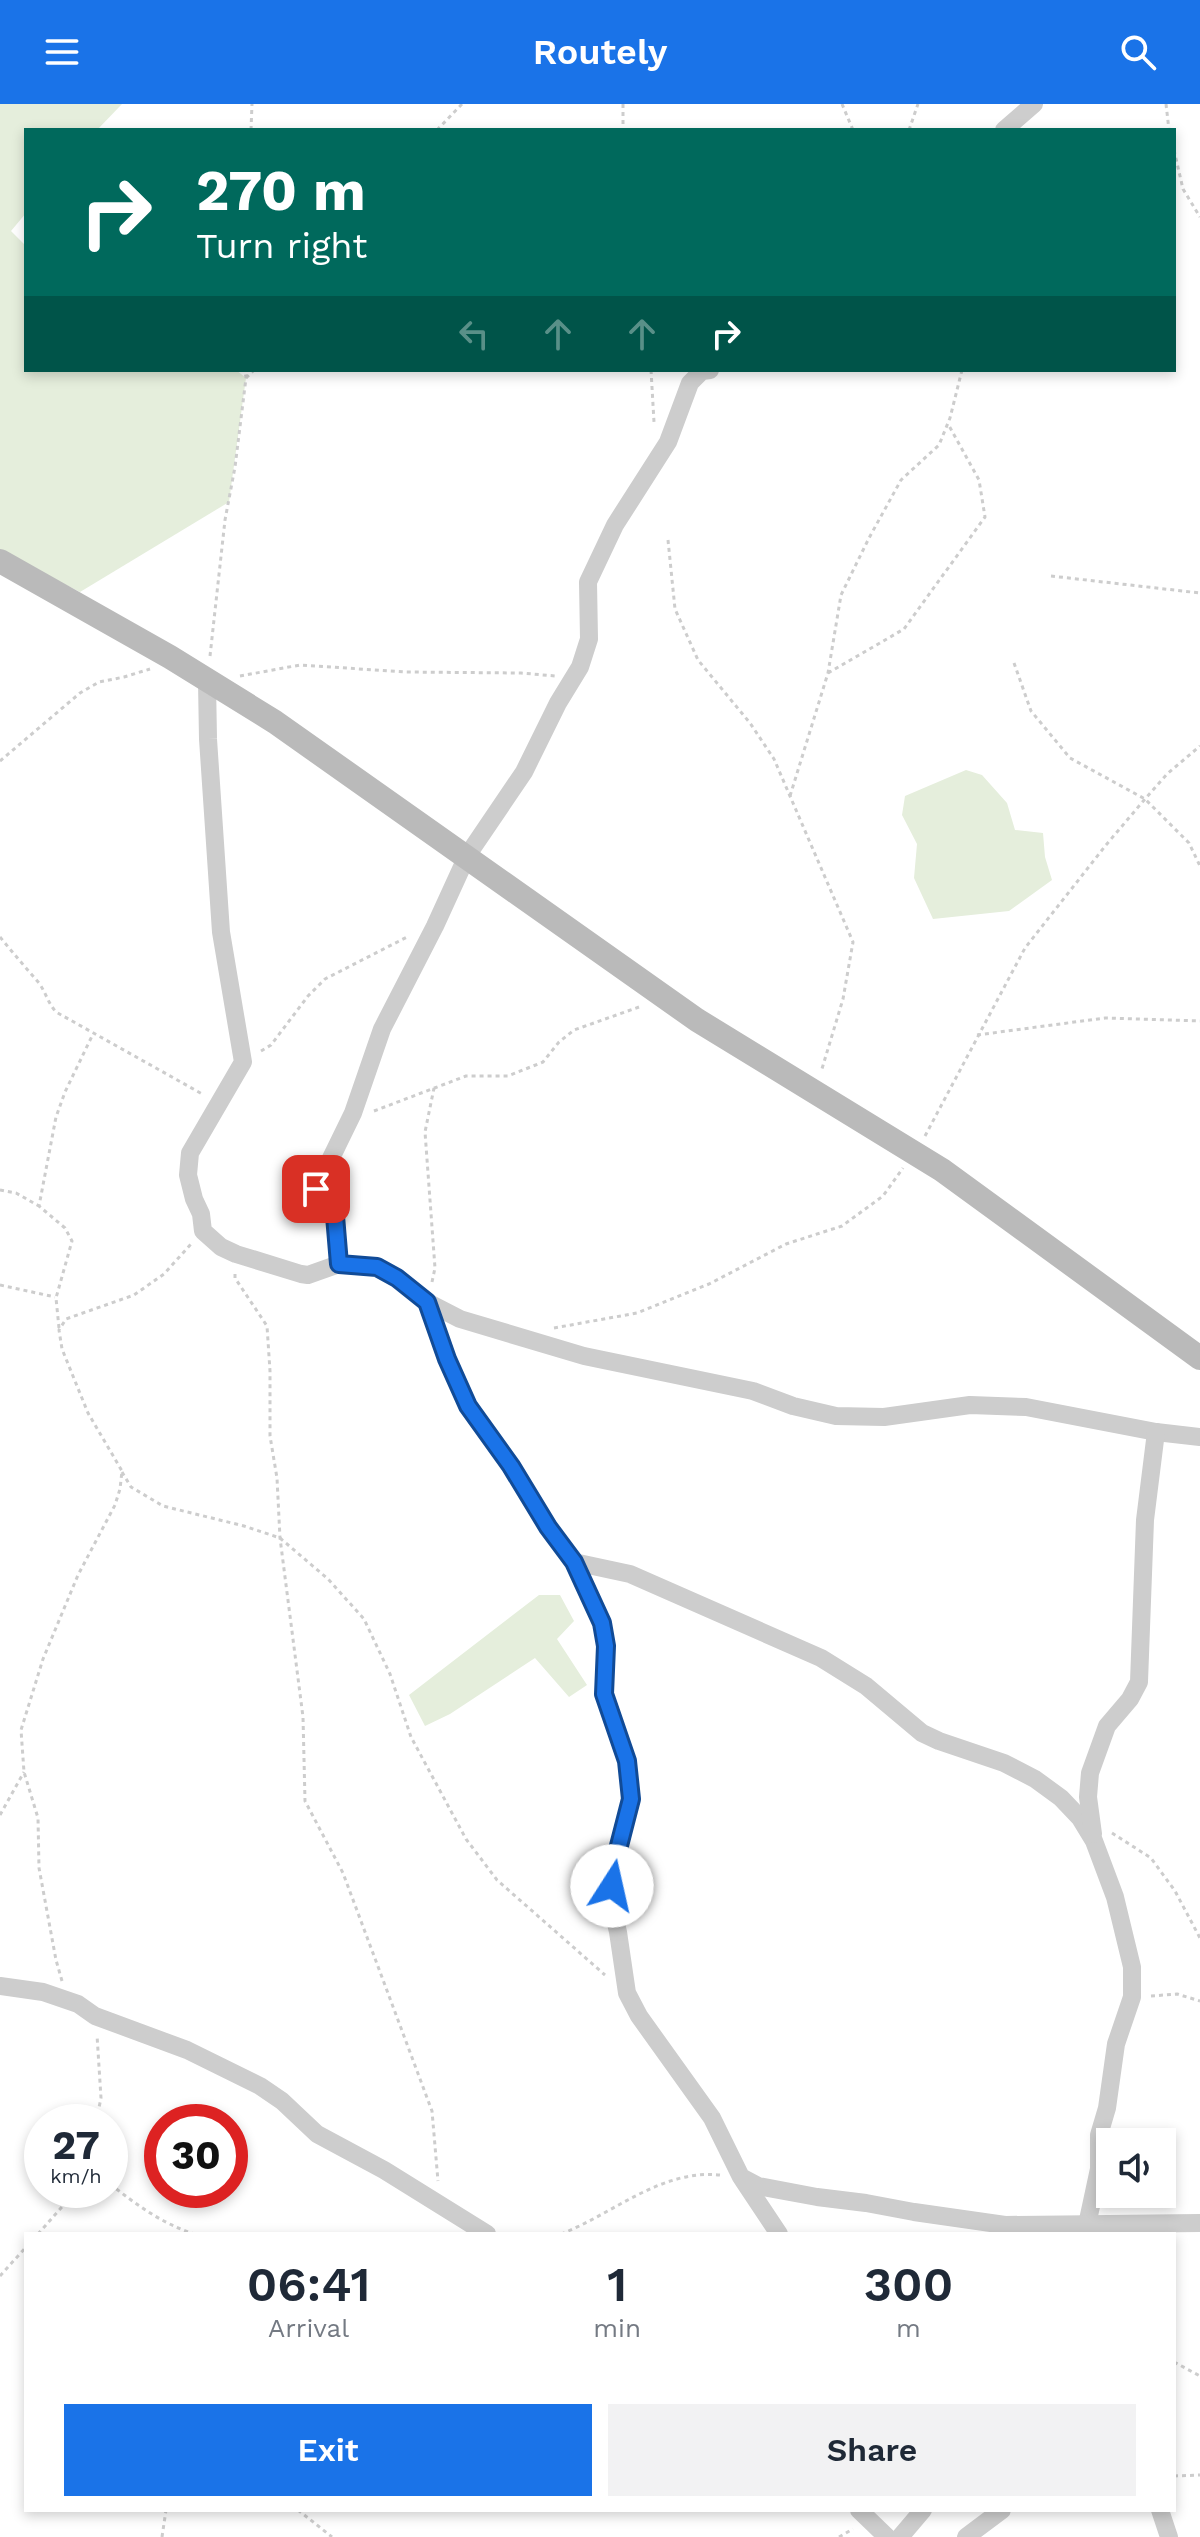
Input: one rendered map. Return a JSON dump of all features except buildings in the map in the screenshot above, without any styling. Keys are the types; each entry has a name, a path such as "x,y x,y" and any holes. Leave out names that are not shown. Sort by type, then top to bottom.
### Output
{"street":[{"path":"1006,128 1034,104"},
{"path":"339,1264 335,1216 316,1189 349,1122 382,1029 467,856 524,772 584,657 589,639 588,582 615,525 676,424 690,383 701,372"},
{"path":"0,561 170,657 275,722 697,1020 914,1152 971,1191 1200,1358"},
{"path":"207,682 221,932 243,1062 190,1153 188,1175 201,1214 203,1231 221,1247 308,1275 339,1264 377,1267 397,1278 427,1302 460,1319 584,1356 753,1391 793,1406 836,1416 884,1417 970,1405 1026,1407 1156,1432 1200,1437"},
{"path":"427,1302 468,1406 574,1562 602,1623 606,1646 604,1694 627,1761 631,1799 613,1869 611,1903 627,1993 639,2016 712,2118 741,2177 778,2232"},
{"path":"1085,2230 1099,2169 1099,2135 1107,2108 1116,2044 1132,1997 1132,1967 1115,1897 1094,1841 1090,1820 1090,1773 1107,1726 1130,1699 1139,1682 1145,1520 1156,1432"},
{"path":"574,1562 630,1574 821,1658 866,1686 922,1733 1004,1763 1035,1779 1061,1798 1080,1818 1094,1841"},
{"path":"0,1986 43,1992 78,2004 95,2016 187,2050 260,2086 282,2101 317,2134 384,2170 484,2232"},
{"path":"741,2177 758,2186 787,2192 1005,2225 1085,2230 1200,2223"},
{"path":"861,2512 887,2537"},
{"path":"900,2537 921,2512"},
{"path":"966,2537 999,2512"},
{"path":"1161,2512 1169,2537"}],"path":[{"path":"251,128 252,104"},
{"path":"439,128 462,104"},
{"path":"623,104 623,128"},
{"path":"842,104 852,128"},
{"path":"910,128 918,104"},
{"path":"1166,104 1169,128"},
{"path":"1176,159 1183,189 1200,217"},
{"path":"245,372 207,682 300,665 406,672 521,673 573,678"},
{"path":"246,378 252,372"},
{"path":"651,372 656,459"},
{"path":"790,796 828,673 841,595 901,480 939,445 948,424 961,372"},
{"path":"828,673 904,629 985,517 979,480 948,424"},
{"path":"668,540 675,609 698,660 774,759 853,942 843,999 815,1092"},
{"path":"1051,576 1200,593"},
{"path":"1014,663 1031,711 1070,758 1145,799 1189,843 1200,866"},
{"path":"0,761 80,693 99,682 124,677"},
{"path":"529,1339 557,1327 637,1313 709,1284 786,1244 842,1226 883,1196 929,1130 1025,948 1145,799 1167,774 1200,746"},
{"path":"243,1062 271,1045 325,979 437,921"},
{"path":"0,937 39,984 56,1012 217,1103"},
{"path":"349,1122 466,1076 508,1076 543,1062 559,1042 574,1030 666,997"},
{"path":"977,1035 1105,1018 1200,1021"},
{"path":"39,1206 56,1117 93,1034"},
{"path":"427,1302 435,1268 425,1132 434,1088"},
{"path":"0,1190 16,1193 39,1206 65,1228 72,1241 56,1298 62,1349 88,1413 131,1487 163,1506 280,1538 328,1579 364,1619 390,1674 411,1737 466,1839 497,1880 627,1993"},
{"path":"59,1330 66,1319 134,1295 164,1274 203,1231"},
{"path":"236,1254 235,1278 267,1326 270,1436 303,1717 305,1801 343,1873 432,2111 440,2205"},
{"path":"0,1285 56,1298"},
{"path":"78,2004 62,1980 56,1960 39,1868 38,1818 24,1772 21,1730 43,1659 78,1575 115,1505 122,1471"},
{"path":"0,1815 24,1772"},
{"path":"1090,1820 1151,1858 1175,1891 1200,1938"},
{"path":"1132,1997 1177,1994 1200,2001"},
{"path":"95,2016 100,2063 100,2104"},
{"path":"566,2232 600,2217 645,2190 684,2177 709,2174 741,2177"},
{"path":"128,2198 147,2213 188,2232"},
{"path":"40,2232 61,2208"},
{"path":"171,2232 172,2227"},
{"path":"0,2276 24,2249"},
{"path":"1176,2363 1200,2376"},
{"path":"1176,2476 1200,2475"},
{"path":"162,2537 166,2512"},
{"path":"301,2512 332,2537"}],"green space":[{"path":"0,104 122,104 99,128 24,128 24,215 11,231 24,244 24,372 238,372 246,378 229,502 80,592 0,551"},
{"path":"966,770 982,775 1007,803 1015,830 1043,833 1045,857 1052,880 1009,911 933,919 914,878 917,844 902,815 905,796"},
{"path":"539,1595 560,1595 574,1621 557,1639 587,1685 569,1697 535,1658 450,1714 425,1726 409,1695"}],"route":[{"path":"316,1189 335,1216 339,1264 377,1267 397,1278 427,1302 468,1406 574,1562 602,1623 606,1646 604,1694 627,1761 631,1799 613,1869 612,1886"}]}
